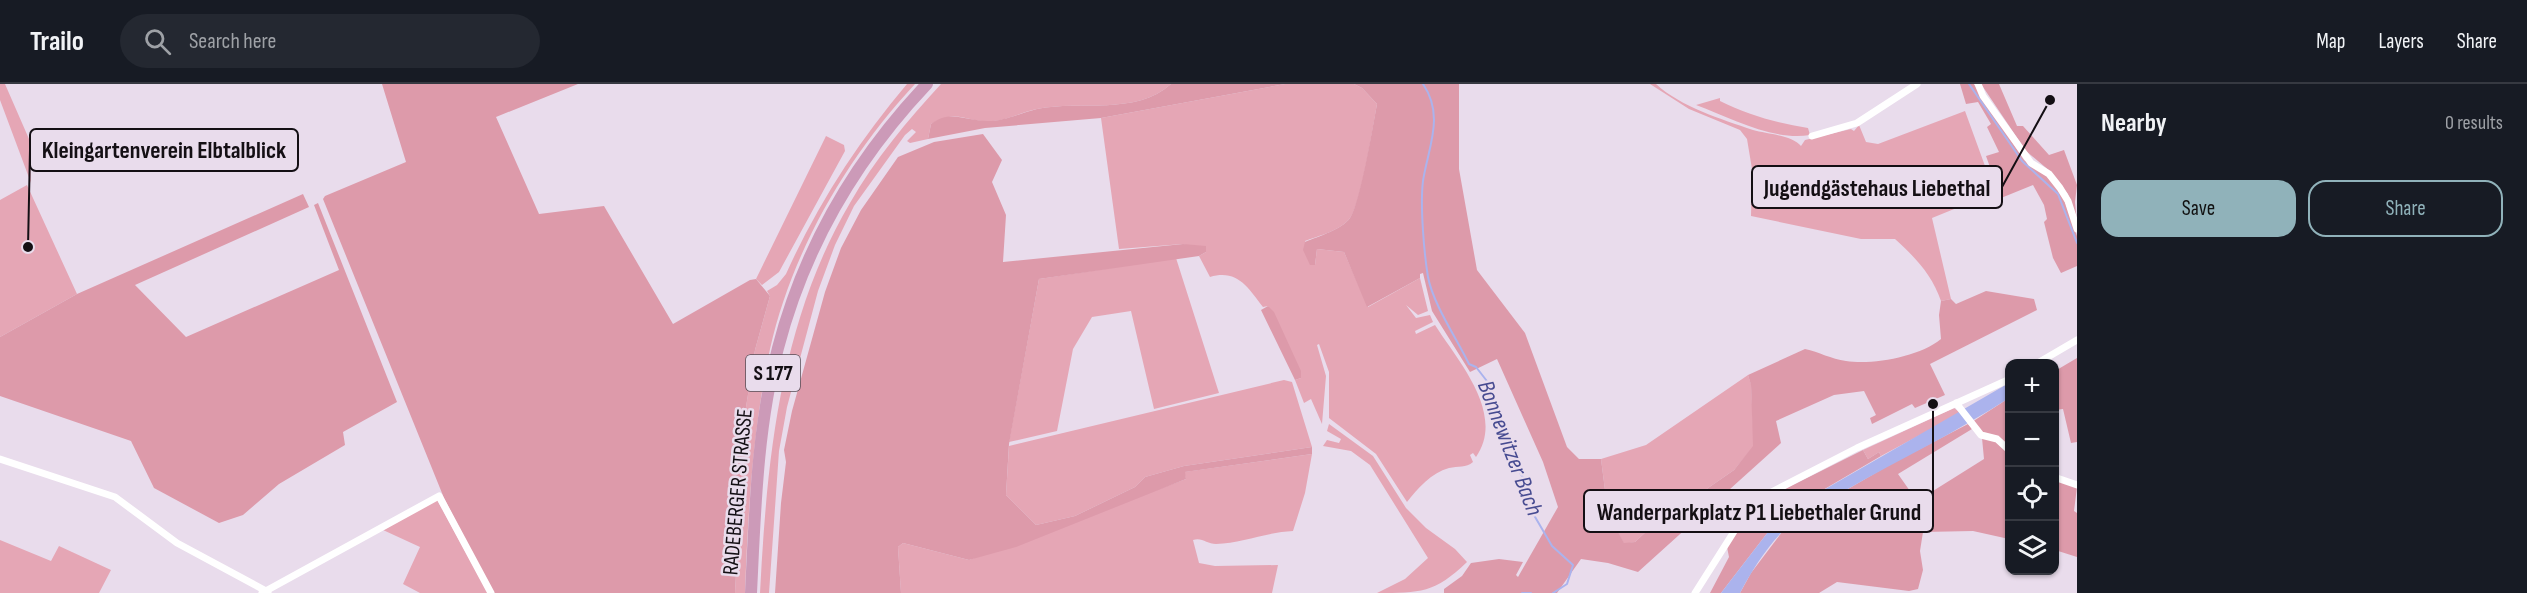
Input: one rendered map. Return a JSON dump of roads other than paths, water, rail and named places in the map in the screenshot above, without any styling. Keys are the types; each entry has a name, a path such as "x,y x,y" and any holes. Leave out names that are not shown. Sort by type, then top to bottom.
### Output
{"highway":[{"name":"RADEBERGER STRASSE","path":"751,593 764,418 784,324 798,285 835,206 882,135 927,84"}],"street":[{"path":"1812,136 1857,123 1917,84"},
{"path":"1978,84 1983,96 2031,163 2049,174 2060,188 2068,201 2077,229"},
{"path":"2043,359 2077,340"},
{"path":"1695,593 1747,511 1760,498 1799,476 2005,381"},
{"path":"1956,403 1981,435 2005,445"},
{"path":"0,459 115,497 177,543 266,592 440,496 491,593"},
{"path":"2059,478 2077,484"}],"water":[{"path":"2005,385 2005,400 1796,520 1769,547 1740,593 1721,593 1782,514"}],"waterway":[{"name":"Bonnewitzer Bach","path":"1423,84 1430,96 1434,120 1422,191 1428,277 1440,310 1469,364 1476,367 1490,385 1487,394 1489,406 1496,414 1499,427 1517,458 1520,473 1527,483 1531,510 1552,546 1573,565 1567,584 1553,593"},
{"path":"1969,84 2022,161 2058,194 2077,243"},
{"name":"Bonnewitzer Bach","path":"1522,593 1531,593"}],"place":[{"name":"Jugendgästehaus Liebethal","path":"2050,100"},
{"name":"Kleingartenverein Elbtalblick","path":"28,247"},
{"name":"Wanderparkplatz P1 Liebethaler Grund","path":"1933,404"}]}
